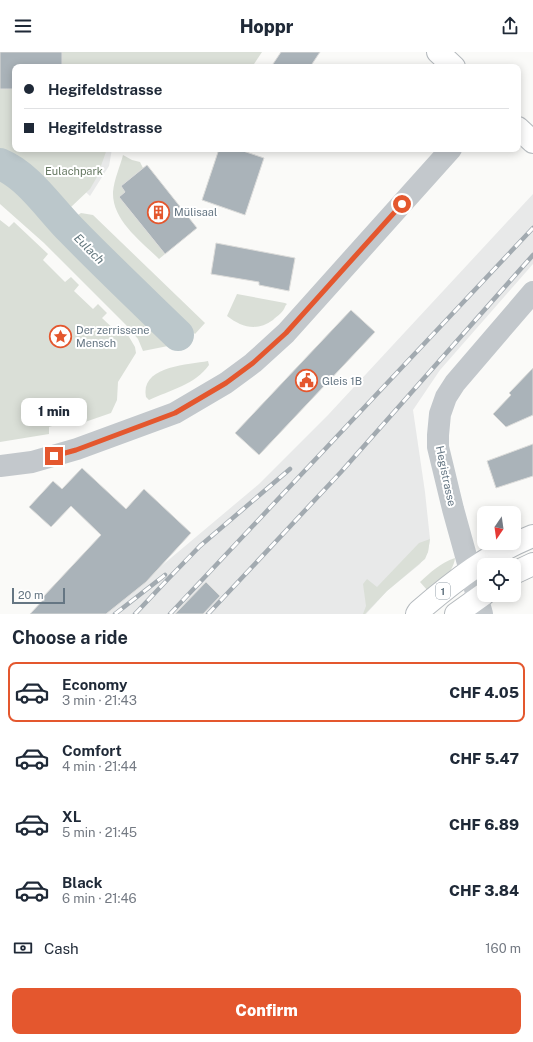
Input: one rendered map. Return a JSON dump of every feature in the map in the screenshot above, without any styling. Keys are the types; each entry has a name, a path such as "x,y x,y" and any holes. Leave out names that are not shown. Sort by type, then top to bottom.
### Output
{"main road":[{"path":"438,52 451,64"},
{"path":"521,131 533,142"},
{"name":"1","path":"418,614 419,610 470,570 509,546 533,536"},
{"path":"521,570 533,564"},
{"name":"1","path":"456,614 481,602"}],"street":[{"path":"0,466 32,462 54,456 175,413 226,383 253,363 286,333 448,152"},
{"name":"Hegistrasse","path":"477,590 452,509 439,452 438,435 440,414 446,397 455,383 533,292"}],"shaded area":[{"path":"43,152 111,152 109,166 90,196"},
{"path":"533,194 533,264 440,370 413,410 430,539 428,552 420,564 387,591 366,614 106,614 146,582 159,568 259,484 328,415"}],"green space":[{"name":"Eulachpark","path":"0,52 262,52 254,64 12,64 12,152 106,152 97,177 90,189 71,207 78,215 81,213 93,215 205,323 195,334 186,326 168,346 143,351 138,339 126,325 44,243 0,204"},
{"path":"123,155 140,162 143,168 121,186 125,192 119,197 165,254 159,259 136,237 122,221 117,212 113,192"},
{"path":"0,220 9,227 14,222 48,254 43,260 65,282 71,277 79,285 74,291 93,309 98,304 107,313 102,318 120,335 125,330 135,347 136,353 118,382 117,400 111,413 85,422 81,417 49,427 49,434 0,442"},
{"path":"237,294 287,304 273,320 267,324 249,327 232,320 227,316"},
{"path":"208,361 209,365 197,378 149,400 146,397 146,387 150,379 157,373 178,366"},
{"path":"430,539 428,552 425,559 387,591 365,614 363,614 366,606 363,584 367,579 377,587 419,543"},
{"path":"455,558 454,564 448,573 441,581 428,591 420,582 440,565"}],"building":[{"path":"0,52 62,52 62,64 12,64 12,89 0,89"},
{"path":"281,52 320,52 312,64 273,64"},
{"path":"218,152 246,152 264,158 245,215 202,200"},
{"name":"Mülisaal","path":"147,165 197,228 165,254 119,197 125,192 121,186"},
{"path":"216,243 295,258 289,291 259,285 259,282 211,274"},
{"path":"351,310 375,332 259,455 235,433"},
{"path":"533,368 533,415 506,427 493,414 511,395 509,393"},
{"path":"533,444 533,476 496,488 487,461"},
{"path":"82,468 126,509 144,489 191,533 146,582 106,614 30,614 44,599 43,597 101,535 71,506 51,527 29,507 53,481 62,489"},
{"path":"206,582 220,596 203,614 175,614"}],"waterway":[{"name":"Eulach","path":"0,164 10,169 29,184 84,243 178,335"}],"railway":[{"path":"170,614 533,228"},
{"path":"208,614 341,472 533,255"},
{"path":"135,614 200,546 290,469"},
{"path":"115,614 165,575"}],"place":[{"name":"Mülisaal","path":"158,212"},
{"name":"Der zerrissene Mensch","path":"61,336"},
{"name":"Gleis 1B","path":"306,381"}],"route":[{"path":"54,456 76,450 175,413 226,383 253,363 286,333 402,204"}]}
